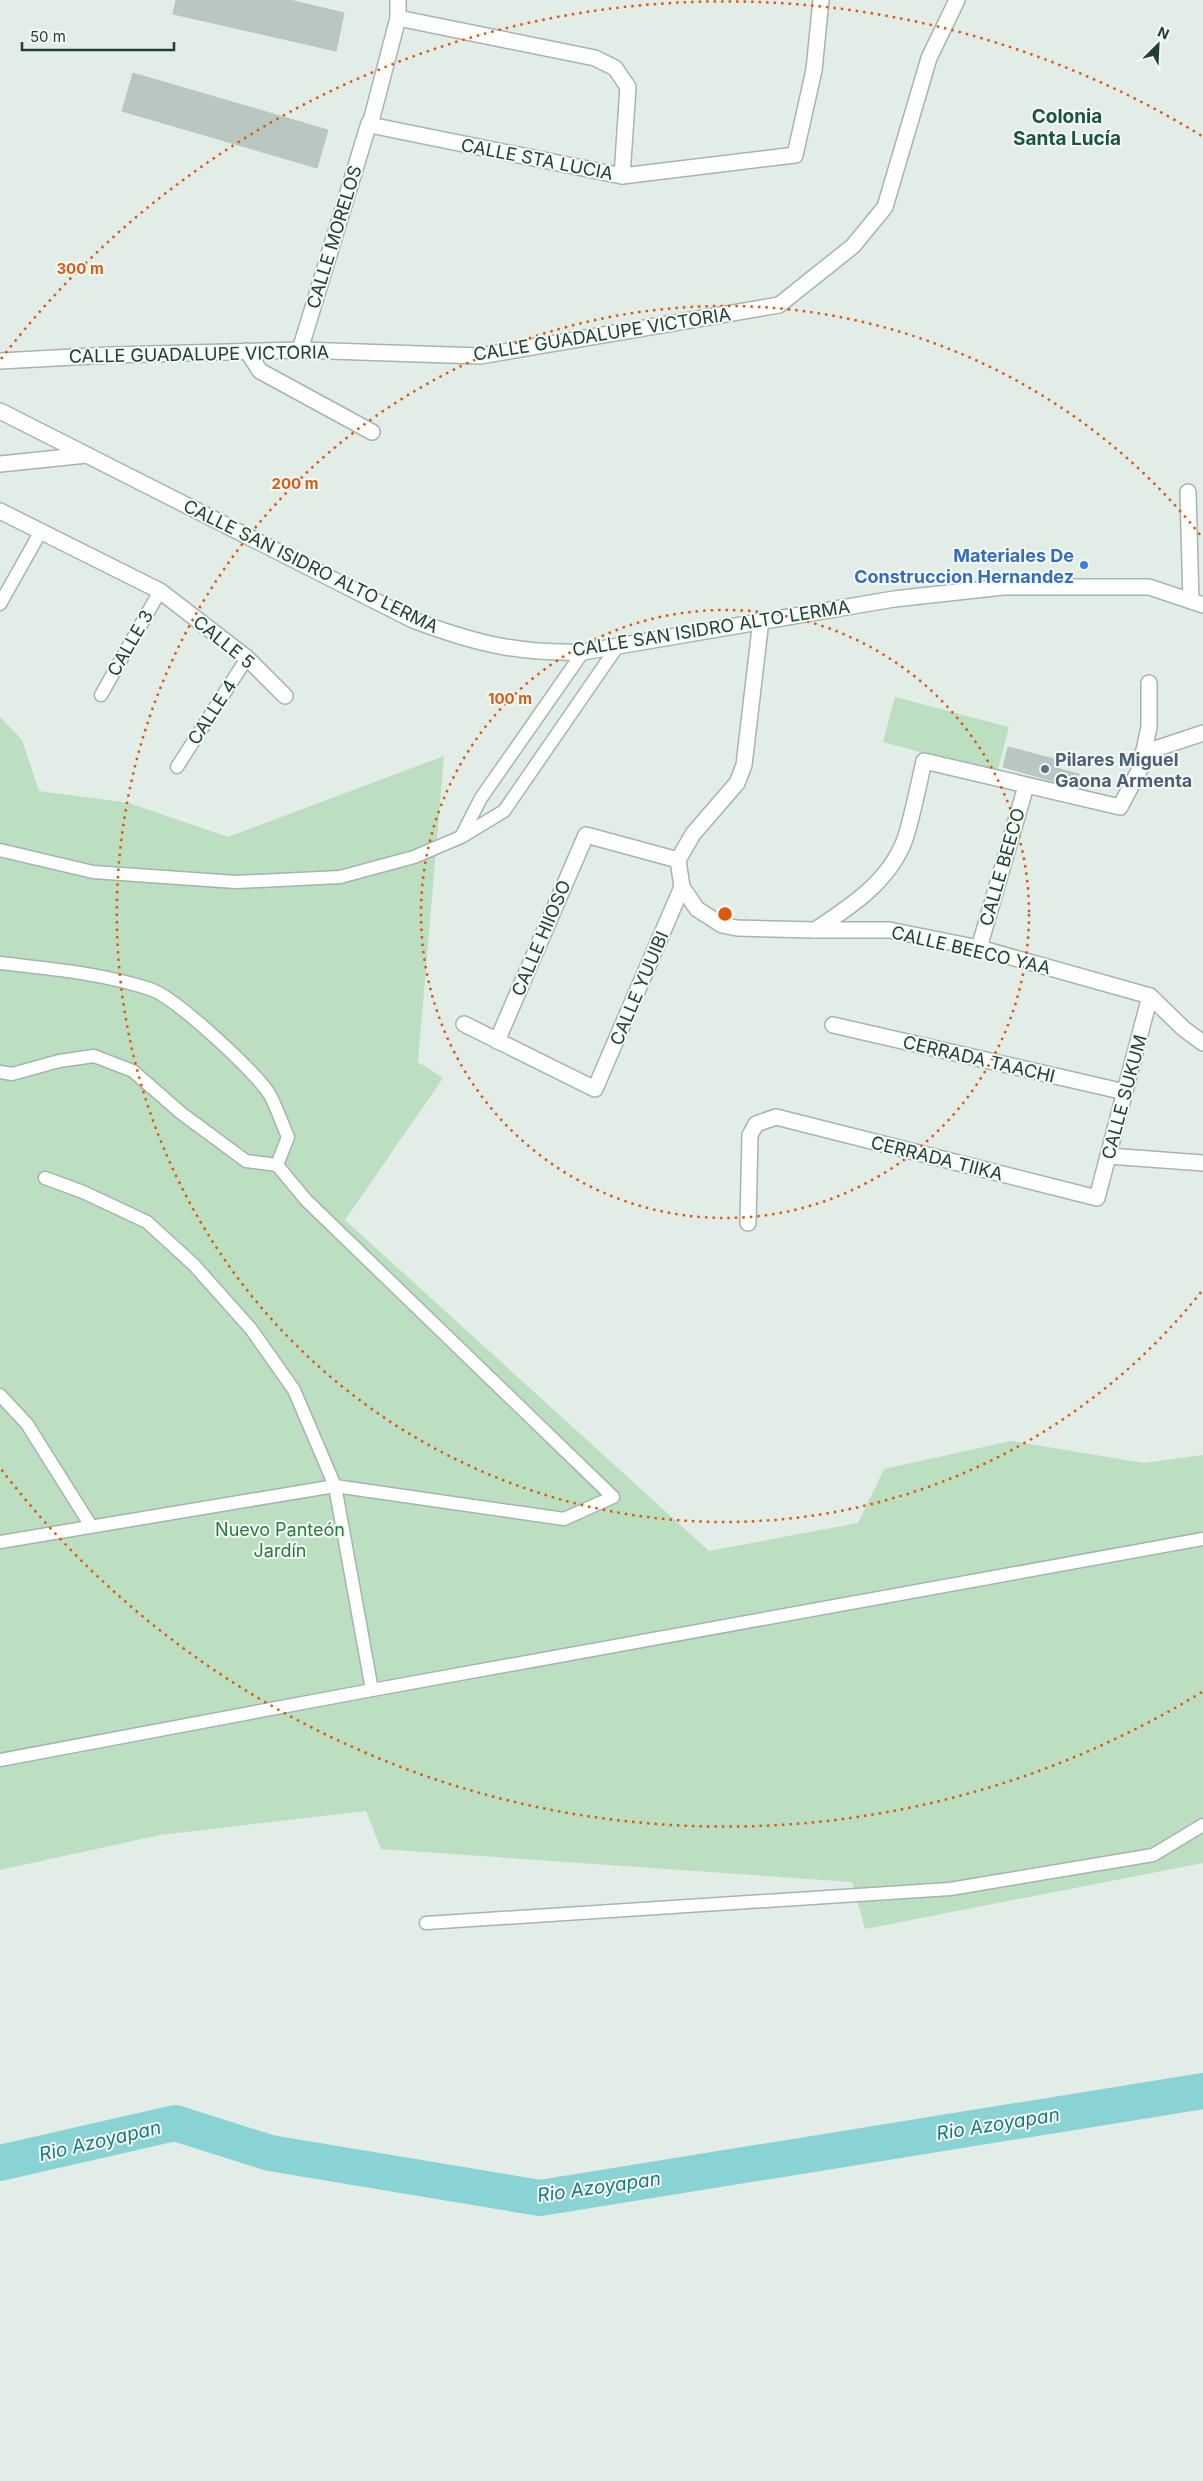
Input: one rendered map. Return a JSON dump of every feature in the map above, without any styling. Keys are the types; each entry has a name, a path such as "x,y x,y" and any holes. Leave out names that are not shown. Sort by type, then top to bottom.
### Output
{"street":[{"name":"CALLE MORELOS","path":"300,350 369,124 398,18 398,0"},
{"name":"CALLE STA LUCIA","path":"369,124 622,176 795,155 814,70 821,0"},
{"name":"CALLE GUADALUPE VICTORIA","path":"0,361 110,355 300,350 480,356 779,305 853,246 885,207 929,58 957,0"},
{"path":"398,18 595,58 615,68 628,87 622,176"},
{"path":"247,351 260,371 372,432"},
{"name":"CALLE SAN ISIDRO ALTO LERMA","path":"0,410 413,620 454,636 494,647 533,652 583,652 894,598 1003,587 1149,587 1197,603"},
{"path":"0,464 88,455"},
{"path":"1188,492 1197,603"},
{"name":"CALLE 5","path":"0,511 160,591 247,658 285,696"},
{"path":"678,860 693,834 737,783 744,765 761,620"},
{"path":"815,930 849,907 878,883 893,862 904,840 924,762 1120,807 1140,770 1149,727 1149,683"},
{"path":"1143,753 1203,734"},
{"name":"CALLE BEECO","path":"979,948 1026,786"},
{"name":"CALLE HIIOSO","path":"497,1041 586,835 678,860"},
{"name":"CALLE BEECO YAA","path":"678,860 682,887 697,909 722,925 737,928 889,930 979,948 1150,996"},
{"name":"CALLE YUUIBI","path":"497,1041 595,1089 682,887"},
{"path":"1150,996 1201,1038"},
{"name":"CALLE SUKUM","path":"1098,1198 1150,996"},
{"path":"464,1024 497,1041"},
{"name":"CERRADA TAACHI","path":"832,1025 1125,1092"},
{"name":"CERRADA TIIKA","path":"748,1223 750,1135 756,1124 776,1117 1098,1198"},
{"path":"1109,1156 1203,1163"}],"lane":[{"path":"0,604 41,531"},
{"name":"CALLE 3","path":"100,695 160,591"},
{"path":"0,850 93,872 236,882 340,877 414,857 461,837 504,811 617,647"},
{"path":"461,837 481,798 583,652"},
{"name":"CALLE 4","path":"177,767 247,658"},
{"path":"0,963 96,975 153,989 190,1016 230,1052 269,1094 288,1137 276,1165"},
{"path":"0,1072 12,1074 59,1061 94,1056 134,1071 181,1113 246,1161 276,1165 306,1200 613,1497 564,1519 335,1486 0,1542"},
{"path":"45,1178 83,1192 147,1222 194,1265 251,1329 294,1390 335,1486 372,1690"},
{"path":"0,1395 27,1424 91,1526"},
{"path":"0,1760 372,1690 1203,1539"},
{"path":"426,1922 950,1889 1153,1855 1203,1826"}],"green space":[{"path":"895,697 1009,727 997,773 883,742"},
{"name":"Nuevo Panteón Jardín","path":"0,717 22,740 39,791 129,803 228,837 444,756 418,1062 443,1078 345,1220 709,1551 858,1523 884,1469 1011,1441 1144,1463 1203,1455 1203,1863 865,1929 852,1882 381,1849 366,1811 160,1835 0,1870"}],"building":[{"path":"176,0 290,0 344,13 336,51 173,14"},
{"path":"133,73 328,130 317,168 122,111"},
{"path":"1008,747 1058,760 1056,768 1079,774 1075,787 1003,767"}],"waterway":[{"name":"Rio Azoyapan","path":"0,2163 175,2123 270,2153 540,2198 1203,2091"}],"place":[{"name":"Materiales De Construccion Hernandez","path":"1084,565"},
{"name":"Pilares Miguel Gaona Armenta","path":"1045,769"}],"district":[{"name":"Colonia Santa Lucía","path":"1067,127"}]}
